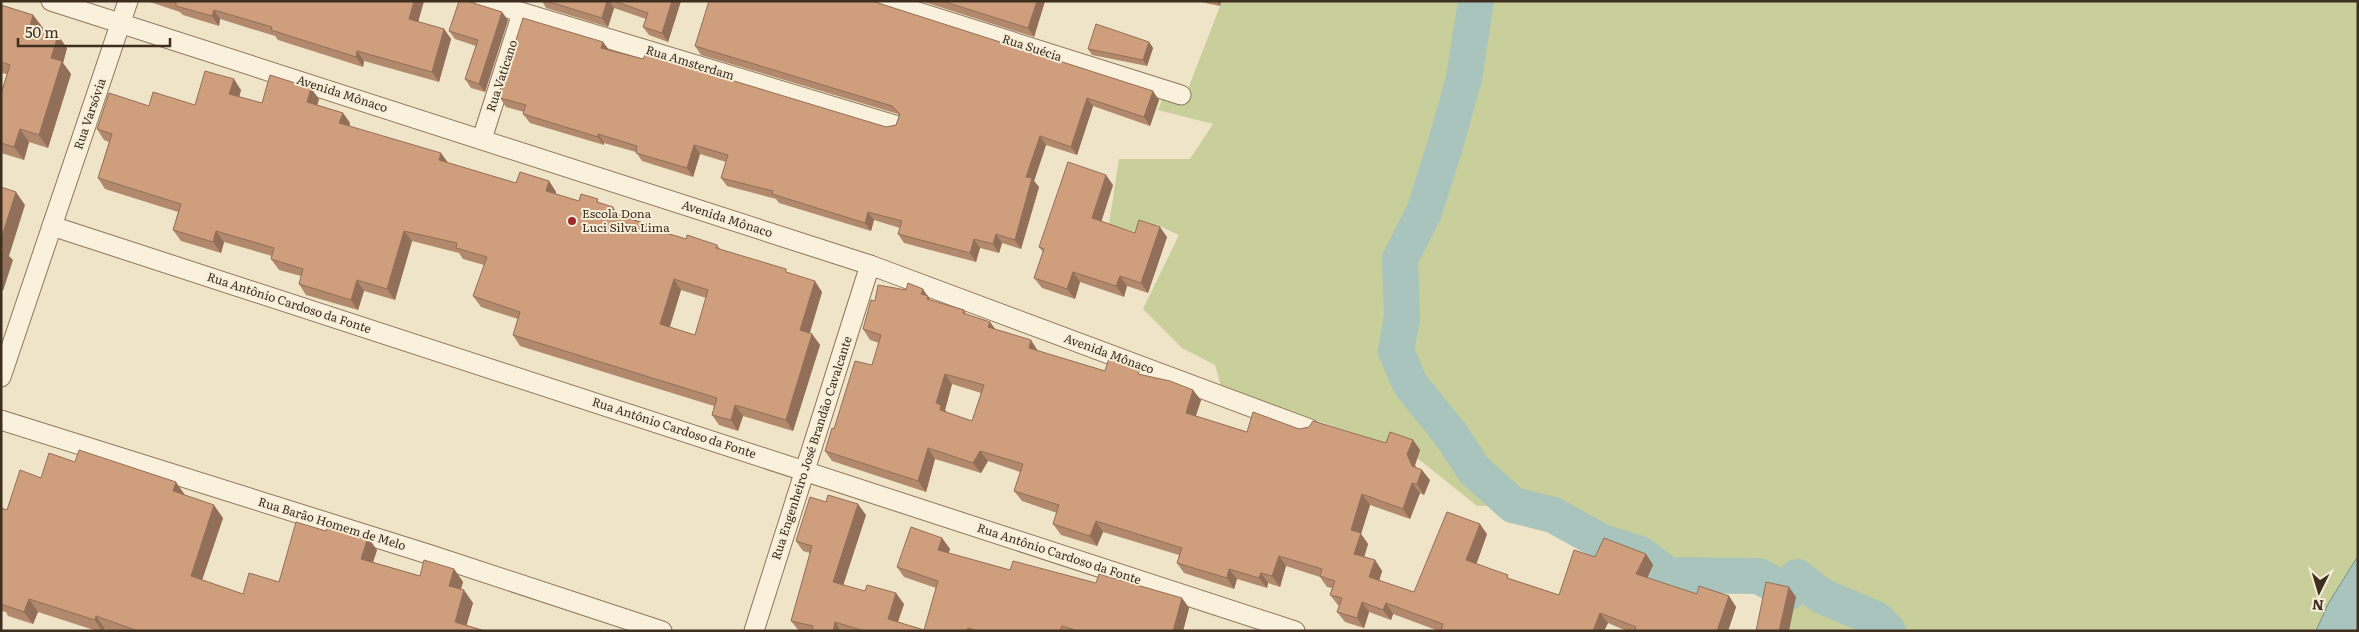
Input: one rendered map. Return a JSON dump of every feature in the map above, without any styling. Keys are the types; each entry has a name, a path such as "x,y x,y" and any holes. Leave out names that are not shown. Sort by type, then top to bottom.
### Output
{"street":[{"name":"Avenida Mônaco","path":"51,1 870,265 1310,429"},
{"name":"Rua Varsóvia","path":"1,377 128,1"},
{"name":"Rua Amsterdam","path":"484,1 895,125"},
{"name":"Rua Suécia","path":"883,1 1181,95"},
{"name":"Rua Vaticano","path":"482,139 522,13"},
{"name":"Rua Antônio Cardoso da Fonte","path":"52,226 1295,631"},
{"name":"Rua Engenheiro José Brandão Cavalcante","path":"754,631 870,265"},
{"name":"Rua Barão Homem de Melo","path":"1,420 431,555 662,631"}],"green space":[{"path":"1222,1 2358,1 2358,556 2328,604 2316,631 1789,631 1789,592 1758,576 1668,575 1640,554 1602,542 1553,515 1513,505 1477,506 1406,449 1320,422 1287,415 1221,386 1215,365 1182,348 1143,309 1179,235 1157,225 1142,234 1109,224 1119,159 1190,159 1213,124 1158,110 1163,97 1183,102"}],"water":[{"path":"2358,556 2358,631 2316,631 2328,604"}],"building":[{"path":"170,1 414,1 409,19 444,29 432,72 357,51 356,57 271,30 272,27 214,10 212,16 176,6 176,3"},
{"path":"459,1 467,1 502,12 479,84 465,79 478,40 449,31"},
{"path":"546,1 607,1 602,18"},
{"path":"614,1 672,1 662,33 643,27 648,13"},
{"path":"709,1 872,1 1153,91 1144,117 1087,98 1071,147 1040,136 1026,177 1032,178 1015,240 996,234 993,244 974,239 970,253 898,234 902,221 868,212 865,223 772,194 773,191 721,178 728,155 694,145 687,168 636,153 637,146 598,134 598,137 523,114 526,105 500,98 502,91 500,90 523,18 603,42 601,48 643,59 645,55 886,127 896,125 900,114 892,106 695,46"},
{"path":"942,1 1037,1 1028,28"},
{"path":"1,5 33,15 30,26 58,35 51,58 62,61 39,135 20,129 14,147 1,143 1,94 10,65 1,62"},
{"path":"1096,24 1149,42 1143,60 1088,49"},
{"path":"205,71 234,79 229,94 262,103 270,75 311,88 307,102 343,113 339,123 441,153 439,160 516,183 520,172 549,181 546,191 579,201 581,194 598,199 597,202 613,207 611,213 647,224 646,227 686,239 687,235 717,245 716,248 786,269 786,272 815,281 800,330 812,334 786,420 735,405 731,420 712,415 717,398 513,335 520,312 473,296 487,257 456,248 457,243 404,231 387,289 357,280 351,300 299,284 303,269 271,259 274,248 216,231 213,242 173,230 181,204 98,178 112,134 97,129 109,93 149,106 153,92 195,105","holes":["674,279 708,290 695,335 660,324"]},
{"path":"1068,162 1106,175 1092,218 1135,233 1139,220 1160,227 1141,283 1120,276 1116,286 1073,272 1067,289 1034,278 1044,249 1039,247"},
{"path":"1,187 16,192 1,239"},
{"path":"908,283 923,289 921,294 928,296 927,299 964,310 963,313 990,322 988,327 1031,340 1029,348 1105,371 1109,358 1140,370 1138,374 1170,381 1193,390 1186,413 1247,432 1253,412 1299,429 1309,427 1313,421 1386,443 1390,432 1413,440 1407,454 1412,466 1422,470 1417,484 1412,483 1403,509 1362,494 1351,530 1361,533 1354,554 1375,560 1369,577 1414,592 1447,512 1480,524 1466,560 1508,575 1507,578 1559,595 1574,550 1595,557 1604,538 1646,554 1636,574 1697,594 1699,586 1729,596 1717,631 1634,631 1636,627 1600,613 1593,631 1441,631 1443,624 1386,603 1383,610 1362,602 1357,618 1337,612 1342,598 1330,595 1335,581 1320,576 1322,569 1279,556 1272,576 1261,573 1259,578 1229,569 1227,578 1177,563 1182,548 1096,521 1090,536 1053,524 1059,505 1014,491 1023,464 980,451 973,463 928,448 918,481 825,451 832,428 834,429 855,361 872,365 881,335 863,329 871,300 875,301 878,285 906,290","holes":["945,374 984,385 972,421 940,410 941,405 936,403"]},
{"path":"79,450 176,482 173,491 214,505 191,576 243,594 249,573 279,582 296,522 326,531 327,528 343,533 344,530 368,537 361,559 420,576 424,560 454,569 449,586 464,590 455,622 485,631 138,631 96,616 95,620 29,599 24,612 1,604 1,508 7,510 20,470 41,478 49,453 75,462"},
{"path":"828,495 858,504 833,582 865,591 867,585 896,593 888,619 924,630 938,581 897,567 911,527 942,538 938,550 1010,570 1013,561 1096,583 1099,574 1182,598 1173,631 1078,631 1062,626 1060,631 978,631 968,628 967,631 864,631 835,622 833,631 812,631 813,626 791,621 812,546 796,541 810,497 826,502"},
{"path":"1766,582 1789,587 1779,631 1756,631"}],"waterway":[{"path":"1476,1 1464,78 1445,146 1424,212 1400,259 1402,317 1396,351 1410,384 1452,436 1474,470 1513,505 1553,515 1602,542 1640,554 1668,575 1758,576 1789,592 1797,577 1822,596 1876,619 1888,631"}],"place":[{"name":"Escola Dona Luci Silva Lima","path":"572,221"}]}
